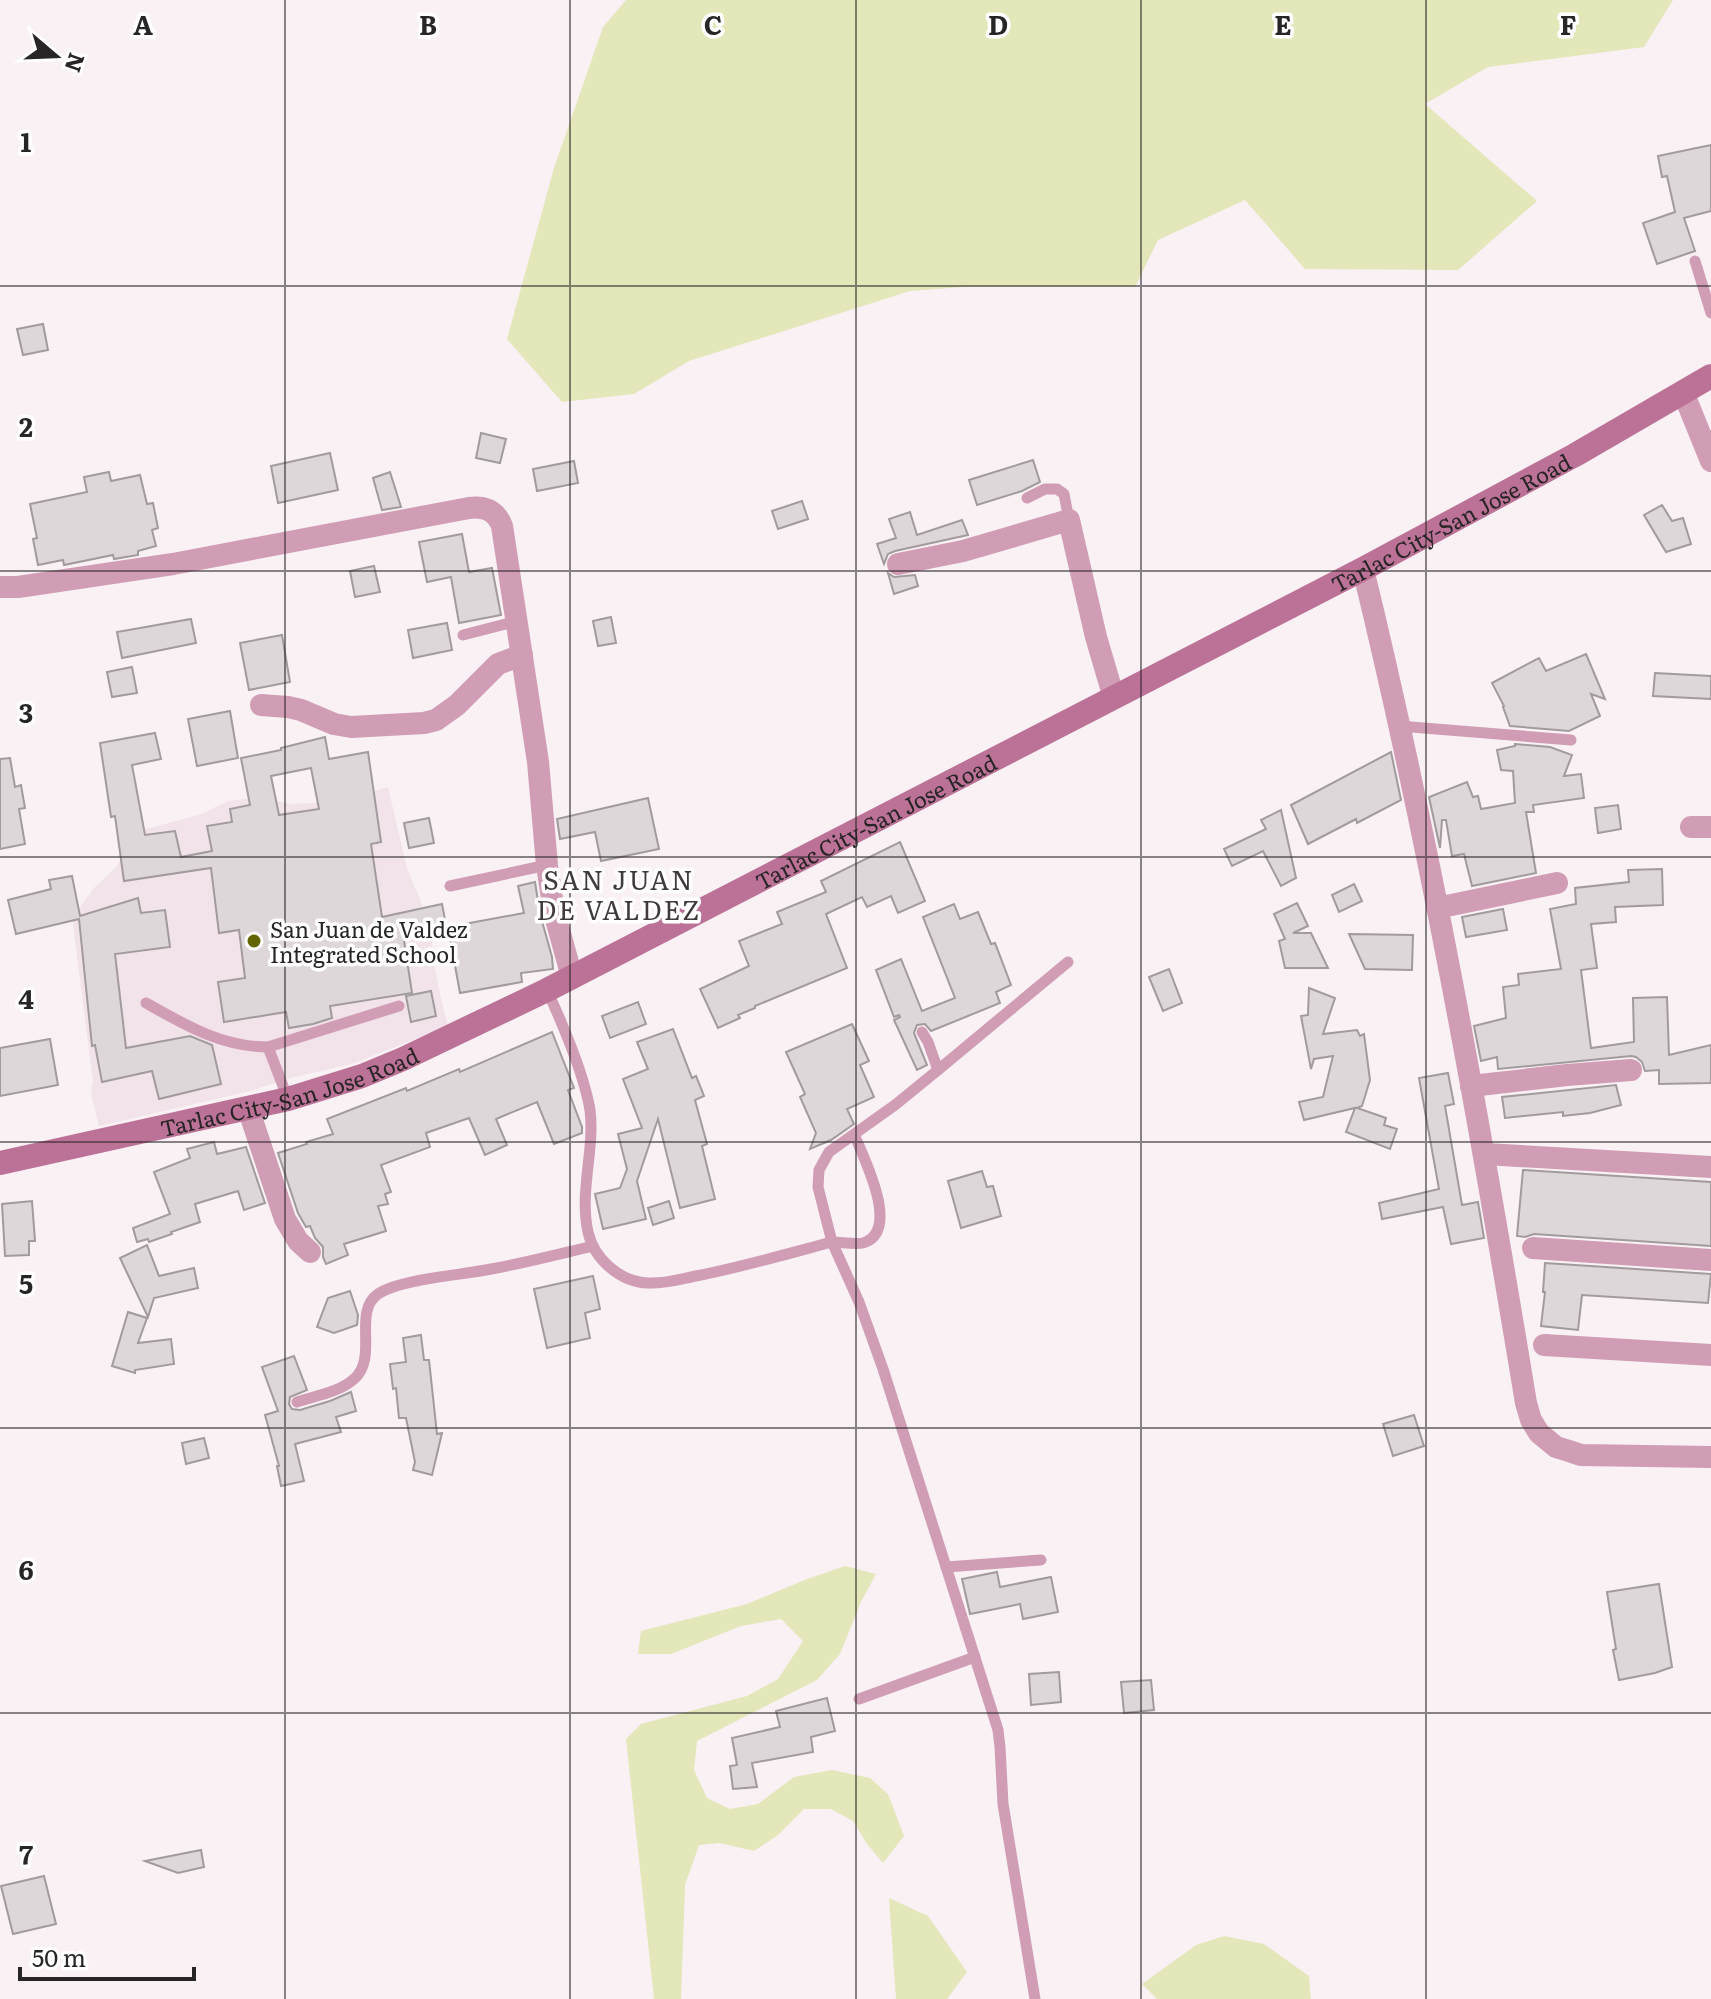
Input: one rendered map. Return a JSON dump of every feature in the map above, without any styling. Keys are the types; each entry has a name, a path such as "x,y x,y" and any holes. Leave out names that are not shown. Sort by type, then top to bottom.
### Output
{"main road":[{"name":"Tarlac City-San Jose Road","path":"0,1163 288,1099 376,1070 547,990 1363,569 1575,455 1711,376"}],"street":[{"path":"1683,392 1711,461"},
{"path":"0,587 173,564 475,508 493,512 502,526 517,621 538,762 554,912 572,977"},
{"path":"898,564 963,551 1069,520 1096,637 1114,698"},
{"path":"1363,569 1437,908 1485,1154 1531,1420 1539,1433 1556,1447 1581,1455 1711,1457"},
{"path":"261,705 301,710 334,724 351,727 424,723 436,720 457,705 498,664 522,655"},
{"path":"1437,908 1557,883"},
{"path":"1471,1086 1631,1070"},
{"path":"248,1108 285,1219 298,1241 310,1252"},
{"path":"1485,1154 1711,1167"},
{"path":"1533,1248 1711,1260"},
{"path":"1544,1345 1711,1355"}],"lane":[{"path":"1695,261 1711,313"},
{"path":"1027,498 1045,489 1057,489 1064,494 1069,520"},
{"path":"463,635 517,621"},
{"path":"1399,726 1571,740"},
{"path":"450,886 547,865"},
{"path":"1035,1999 1003,1804 1000,1739 875,1345 832,1242 818,1187 819,1170 829,1152 938,1070 1068,962"},
{"path":"547,990 564,1026 587,1094 590,1113 585,1205 588,1235 608,1266 634,1281 664,1282 722,1271 832,1242 864,1242 874,1235 879,1223 880,1201 854,1134"},
{"path":"146,1003 217,1039 249,1047 268,1047 399,1006"},
{"path":"922,1032 938,1070"},
{"path":"268,1047 288,1099"},
{"path":"297,1402 341,1387 360,1373 366,1354 367,1310 377,1295 411,1283 494,1269 593,1246"},
{"path":"946,1567 1041,1560"},
{"path":"859,1699 975,1657"}],"shaded area":[{"name":"San Juan de Valdez Integrated School","path":"388,787 407,869 431,925 433,958 448,1026 352,1064 99,1126 91,1093 93,1081 72,918 94,888 115,868 142,830 199,815 228,801 263,797 290,804 337,802"}],"green space":[{"path":"626,0 1673,0 1644,47 1488,67 1425,104 1537,201 1458,270 1305,269 1245,200 1158,240 1135,287 963,287 910,291 689,361 634,394 562,402 507,339 554,168 603,27"},
{"path":"845,1566 876,1574 840,1654 817,1680 697,1741 694,1770 707,1798 730,1809 758,1804 794,1777 832,1770 870,1778 888,1794 904,1836 883,1863 853,1821 831,1809 804,1809 778,1835 754,1851 720,1843 699,1845 685,1885 681,1999 654,1999 626,1739 641,1724 747,1696 778,1679 803,1641 781,1619 741,1626 671,1654 638,1654 641,1631 747,1604"},
{"path":"889,1898 928,1916 967,1972 947,1999 896,1999"},
{"path":"1224,1936 1264,1944 1309,1976 1311,1999 1157,1999 1142,1984 1196,1945"}],"building":[{"path":"1711,145 1711,211 1684,218 1695,251 1657,264 1643,223 1675,212 1667,176 1662,177 1658,156"},
{"path":"43,324 48,350 23,355 17,329"},
{"path":"481,433 506,439 500,463 476,458"},
{"path":"330,453 338,490 278,503 271,466"},
{"path":"1033,460 1040,482 977,505 969,480"},
{"path":"574,461 578,483 537,491 533,469"},
{"path":"109,472 111,481 140,475 147,504 153,503 158,528 152,530 156,546 138,551 138,555 114,559 113,555 64,565 63,560 38,565 33,539 37,538 30,504 87,492 84,477"},
{"path":"390,472 401,507 382,510 373,478"},
{"path":"802,501 808,519 778,529 772,511"},
{"path":"1662,505 1672,521 1683,518 1691,544 1666,552 1644,515"},
{"path":"910,512 917,535 962,520 968,535 895,551 888,554 884,564 877,544 896,538 889,519"},
{"path":"462,534 469,572 492,568 501,615 459,623 451,577 427,582 419,542"},
{"path":"374,566 380,592 355,597 350,571"},
{"path":"888,573 894,577 915,575 918,586 894,594"},
{"path":"611,617 616,643 598,646 593,621"},
{"path":"191,619 196,643 122,658 117,632"},
{"path":"447,623 452,650 413,658 408,630"},
{"path":"282,635 290,682 249,690 240,643"},
{"path":"1586,654 1605,699 1591,694 1600,716 1569,731 1510,726 1492,683 1539,658 1546,671"},
{"path":"132,667 137,693 112,697 107,672"},
{"path":"1655,673 1711,676 1711,699 1653,696"},
{"path":"230,711 238,758 197,766 188,719"},
{"path":"155,733 161,759 132,765 145,835 175,831 181,857 212,851 207,826 232,822 230,809 250,805 241,758 325,737 329,759 368,752 381,842 371,844 382,917 442,904 446,925 403,934 412,993 330,1006 332,1018 289,1028 286,1012 224,1022 218,982 245,978 239,930 219,933 211,868 124,881 100,743","holes":["311,768 319,809 279,815 271,776"]},
{"path":"1515,744 1550,747 1572,755 1564,776 1581,774 1584,798 1533,805 1534,812 1526,812 1536,873 1472,886 1464,854 1452,856 1446,820 1442,820 1440,848 1429,797 1467,782 1473,797 1478,796 1481,809 1515,803 1513,771 1501,770 1497,750"},
{"path":"1391,752 1401,800 1308,844 1291,805"},
{"path":"10,758 15,787 21,785 25,808 19,809 25,844 0,849 0,759"},
{"path":"648,798 659,849 601,861 595,832 560,839 557,819"},
{"path":"1618,805 1621,829 1598,833 1595,808"},
{"path":"1281,810 1296,878 1281,886 1263,851 1232,866 1224,849 1266,829 1261,820"},
{"path":"429,818 434,843 409,848 404,823"},
{"path":"900,842 925,901 898,913 891,896 867,907 862,897 826,914 847,968 755,1006 738,1015 740,1018 718,1028 700,989 749,966 739,941 782,924 777,912 826,892 821,881"},
{"path":"1662,869 1663,905 1615,907 1616,922 1591,924 1597,968 1581,970 1591,1048 1634,1042 1633,998 1667,997 1669,1055 1711,1045 1711,1083 1659,1084 1659,1070 1645,1071 1642,1062 1631,1056 1498,1069 1497,1057 1481,1061 1474,1026 1506,1018 1503,987 1519,985 1518,974 1561,969 1550,909 1576,904 1575,888 1629,882 1628,870"},
{"path":"72,876 80,916 138,898 141,913 165,910 170,947 115,954 126,1048 190,1036 212,1045 221,1084 159,1099 152,1071 102,1082 95,1045 92,1046 79,919 16,934 8,900 51,889 49,880"},
{"path":"535,882 553,969 521,973 522,982 460,993 448,927 524,913 518,886"},
{"path":"1354,884 1362,901 1339,912 1332,895"},
{"path":"1297,903 1308,926 1293,933 1311,933 1328,968 1285,968 1279,941 1285,939 1274,914"},
{"path":"954,904 960,919 978,912 991,944 995,943 1011,985 996,992 1000,1003 931,1031 925,1024 917,1025 914,1033 927,1065 917,1070 894,1020 900,1017 894,1017 876,970 901,959 922,1011 955,998 923,917"},
{"path":"1503,909 1507,930 1466,937 1462,917"},
{"path":"1349,934 1413,935 1412,970 1365,969"},
{"path":"1169,969 1182,1003 1163,1011 1149,977"},
{"path":"1309,988 1335,998 1323,1034 1357,1030 1360,1036 1364,1034 1370,1080 1362,1106 1357,1108 1386,1118 1384,1125 1397,1129 1390,1149 1346,1132 1355,1108 1304,1120 1299,1102 1323,1097 1333,1056 1314,1059 1311,1069 1301,1016 1308,1015"},
{"path":"431,991 436,1016 411,1022 406,996"},
{"path":"638,1002 646,1024 610,1038 602,1016"},
{"path":"852,1024 869,1061 860,1065 874,1097 847,1109 854,1124 831,1140 810,1149 816,1133 800,1097 805,1094 786,1052"},
{"path":"673,1029 692,1078 696,1076 704,1096 695,1100 707,1144 702,1146 715,1199 680,1208 658,1119 637,1181 646,1219 603,1229 595,1194 620,1188 627,1169 618,1134 642,1128 623,1079 648,1069 637,1042"},
{"path":"552,1032 574,1088 568,1090 582,1133 554,1144 537,1102 496,1119 507,1145 485,1155 469,1118 426,1133 430,1147 381,1165 391,1192 385,1194 388,1204 378,1206 386,1231 344,1244 348,1255 326,1264 323,1247 298,1213 278,1153 333,1134 327,1119 459,1069 460,1072"},
{"path":"50,1039 58,1085 0,1096 0,1048"},
{"path":"1448,1073 1454,1104 1445,1106 1462,1205 1478,1202 1484,1238 1451,1244 1443,1207 1382,1219 1379,1203 1439,1189 1419,1078"},
{"path":"1616,1085 1621,1105 1590,1113 1563,1116 1563,1112 1505,1118 1502,1097"},
{"path":"214,1142 217,1154 246,1147 265,1203 244,1210 238,1191 195,1204 200,1222 149,1242 148,1239 137,1242 133,1228 170,1214 154,1172 190,1158 187,1149"},
{"path":"1523,1170 1711,1182 1711,1246 1534,1234 1517,1236"},
{"path":"982,1171 987,1187 993,1186 1001,1216 961,1228 948,1181"},
{"path":"32,1201 35,1241 29,1241 29,1255 5,1256 2,1204"},
{"path":"669,1201 674,1218 653,1225 648,1208"},
{"path":"147,1245 159,1276 194,1268 198,1288 154,1298 148,1317 120,1258"},
{"path":"1545,1263 1711,1274 1708,1303 1582,1295 1578,1330 1541,1326"},
{"path":"593,1276 600,1309 585,1313 590,1338 547,1348 534,1289"},
{"path":"350,1291 358,1315 357,1325 334,1333 317,1327 328,1298"},
{"path":"128,1312 147,1318 138,1343 171,1339 174,1364 135,1370 135,1373 112,1366"},
{"path":"421,1335 424,1360 429,1360 437,1434 442,1433 432,1475 413,1470 415,1462 406,1418 399,1418 390,1364 406,1362 403,1338"},
{"path":"294,1356 307,1390 290,1397 292,1409 300,1410 351,1392 356,1411 336,1417 341,1432 295,1444 304,1481 281,1486 279,1466 265,1415 278,1411 262,1367"},
{"path":"1414,1415 1424,1446 1393,1456 1383,1424"},
{"path":"204,1438 209,1458 186,1464 182,1443"},
{"path":"997,1572 1000,1587 1051,1577 1058,1612 1023,1619 1020,1604 970,1614 962,1579"},
{"path":"1659,1584 1672,1667 1619,1680 1607,1592"},
{"path":"1059,1672 1061,1702 1031,1705 1029,1674"},
{"path":"1151,1680 1154,1710 1124,1713 1121,1682"},
{"path":"827,1698 835,1731 811,1737 813,1752 752,1763 757,1787 733,1789 730,1766 737,1765 732,1738 780,1727 776,1711"},
{"path":"201,1850 204,1867 178,1873 145,1861"},
{"path":"44,1876 56,1924 13,1934 1,1886"}],"place":[{"name":"San Juan de Valdez Integrated School","path":"254,941"}],"district":[{"name":"SAN JUAN DE VALDEZ","path":"619,893"}]}
